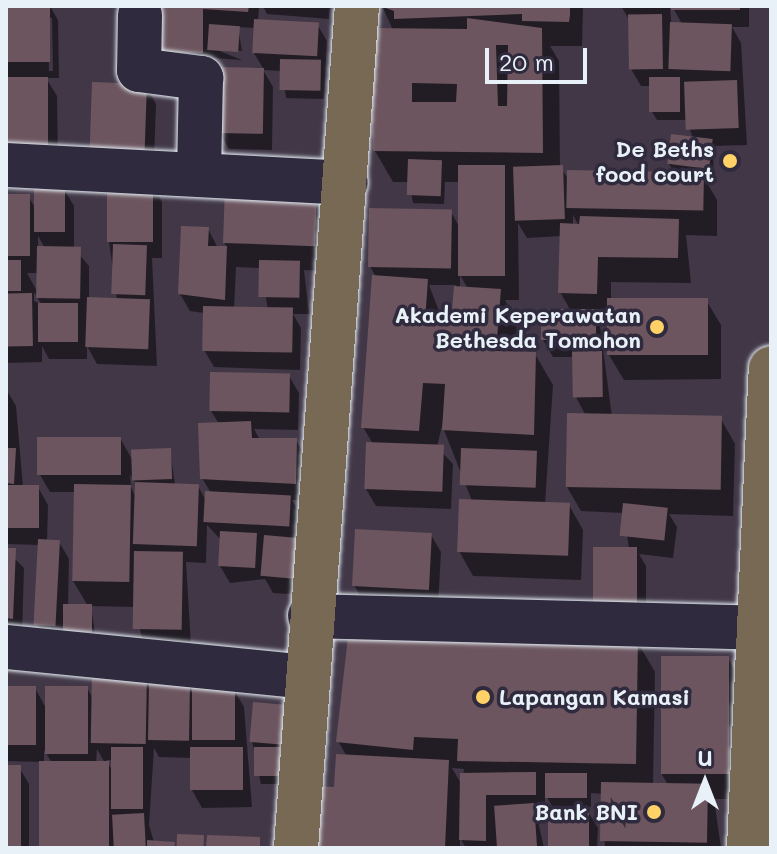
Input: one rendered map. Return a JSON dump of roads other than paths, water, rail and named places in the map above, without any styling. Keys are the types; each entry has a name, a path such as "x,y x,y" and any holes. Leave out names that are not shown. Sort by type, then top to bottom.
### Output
{"main road":[{"path":"296,848 304,677 346,183 357,6"},
{"path":"749,848 771,369"}],"street":[{"path":"140,15 139,70 201,78 199,172"},
{"path":"6,165 199,172 346,183"},
{"path":"310,616 757,628"},
{"path":"6,647 304,677"}],"place":[{"name":"De Beths food court","path":"730,161"},
{"name":"Akademi Keperawatan Bethesda Tomohon","path":"657,327"},
{"name":"Lapangan Kamasi","path":"483,697"},
{"name":"Bank BNI","path":"654,812"}]}
